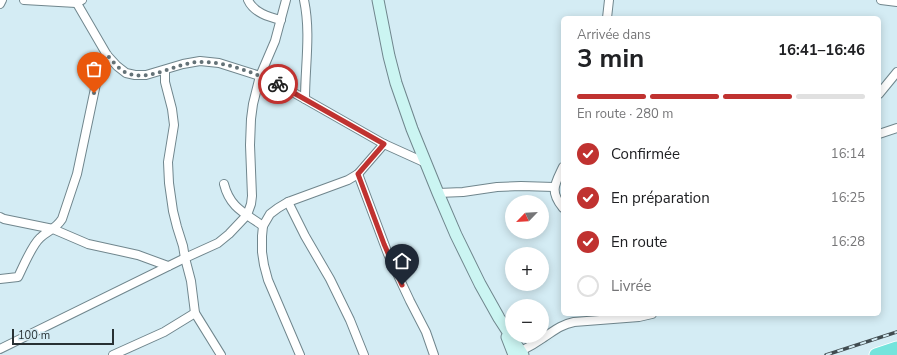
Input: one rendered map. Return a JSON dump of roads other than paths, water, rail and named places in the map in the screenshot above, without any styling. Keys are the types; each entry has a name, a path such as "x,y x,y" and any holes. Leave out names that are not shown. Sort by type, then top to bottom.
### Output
{"highway":[{"path":"880,354 897,348"}],"main road":[{"path":"378,0 396,83 412,129 456,235 480,284 520,354"}],"street":[{"path":"0,4 2,0"},
{"path":"24,0 78,1 107,55 116,66 126,73 146,75 183,64 200,62 219,63 260,76 282,86 384,144 426,162"},
{"path":"248,0 249,3 257,10 267,16 281,20"},
{"path":"0,348 168,266 218,244 230,234 247,215 252,196 250,148 253,104 260,76 275,41 286,0"},
{"path":"304,0 308,28 305,99"},
{"path":"607,16 609,0"},
{"path":"881,0 897,2"},
{"path":"0,279 18,277 37,241 41,236 59,224 62,219 77,174 97,79 107,55"},
{"path":"166,70 165,82 172,109 174,125 168,162 173,211 191,281 195,313 221,355"},
{"path":"881,92 897,72"},
{"path":"881,133 897,128"},
{"path":"300,355 268,280 262,252 263,226 270,214 288,202 348,180 358,174 384,144"},
{"path":"561,171 554,187 554,193 561,205"},
{"path":"358,174 388,254 426,332 434,355"},
{"path":"224,184 227,193 236,206 263,226"},
{"path":"438,193 521,186 554,187"},
{"path":"288,202 305,236 330,279 350,320 364,355"},
{"path":"0,217 4,220 53,229 88,244 138,255 168,266"},
{"path":"113,355 164,332 195,313"},
{"path":"520,354 559,327 566,324 579,321 643,316"}],"railway":[{"path":"826,355 897,332"}]}
